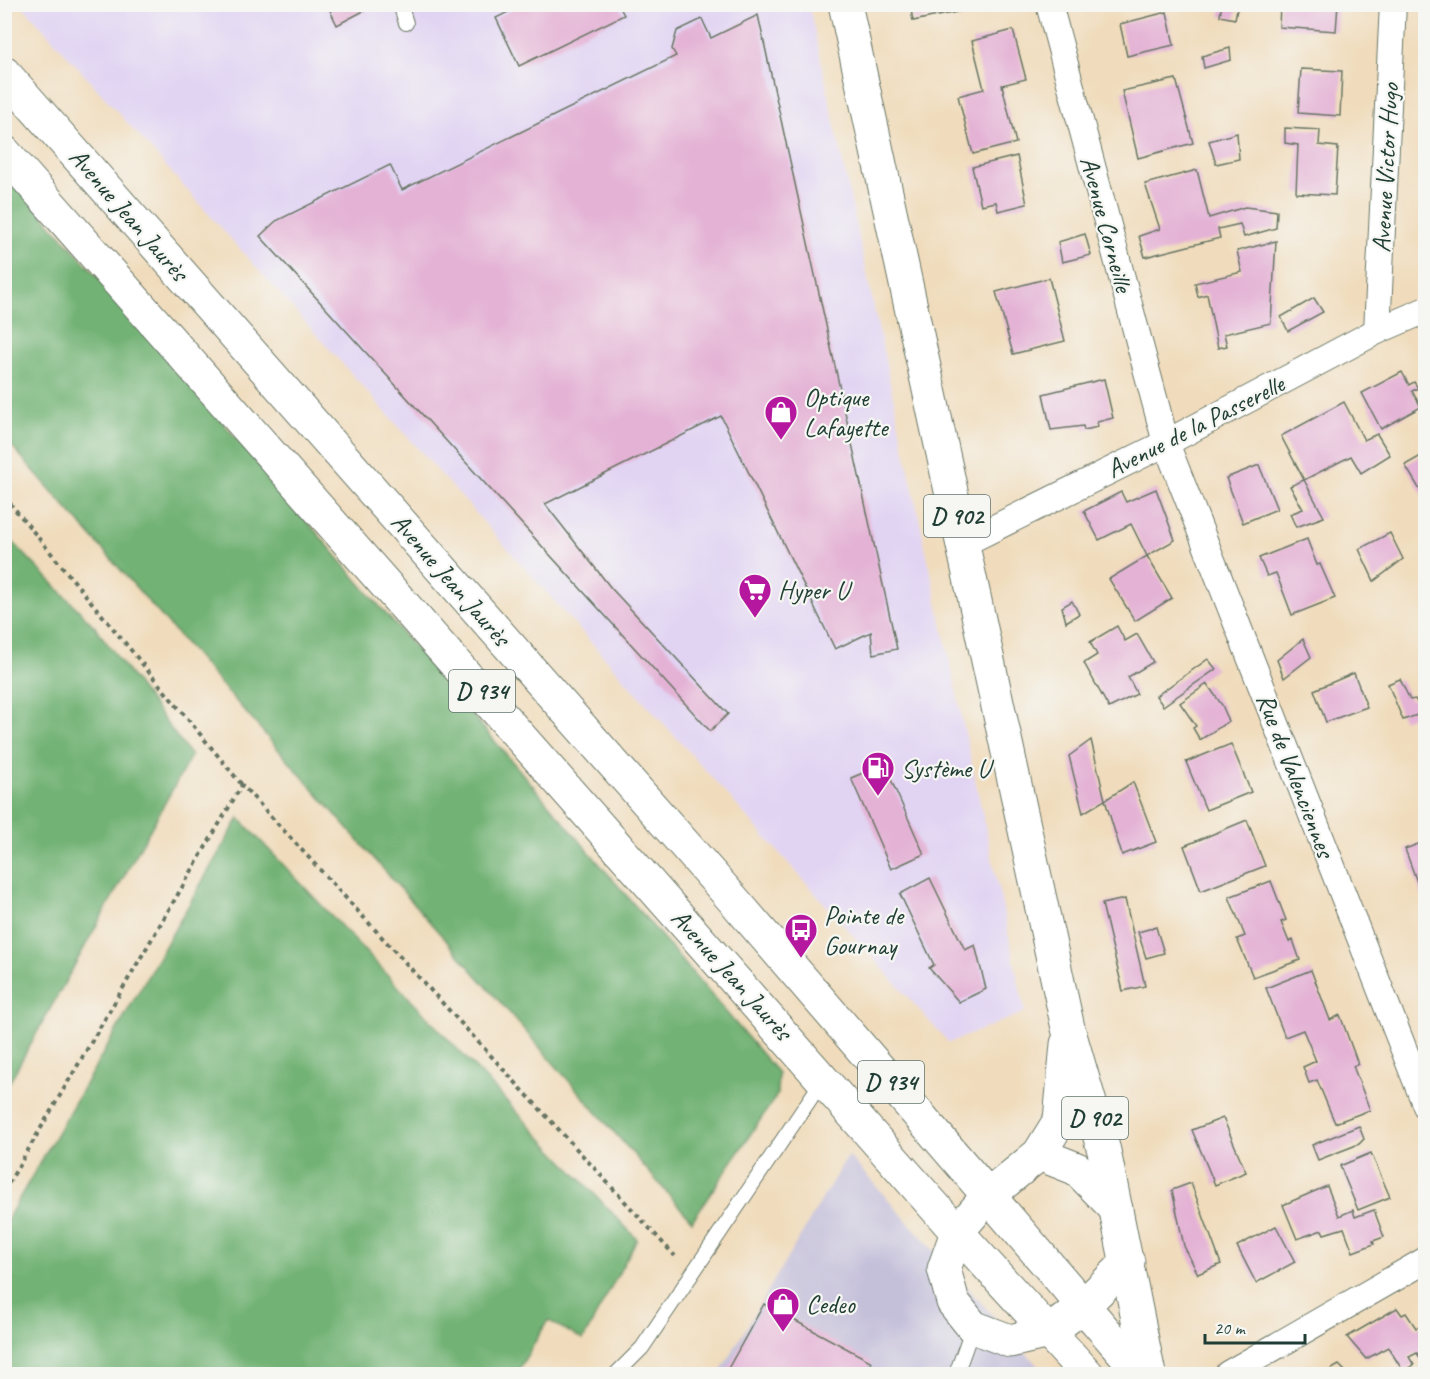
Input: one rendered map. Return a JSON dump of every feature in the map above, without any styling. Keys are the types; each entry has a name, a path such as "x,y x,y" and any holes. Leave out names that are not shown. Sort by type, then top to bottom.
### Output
{"main road":[{"name":"D 902","path":"845,4 921,363 964,543 997,710 1068,1028 1098,1128 1128,1262 1149,1374"},
{"name":"Avenue Jean Jaurès","path":"4,73 683,841 988,1196"},
{"name":"Avenue Jean Jaurès","path":"4,152 824,1078 957,1232"},
{"name":"D 902","path":"988,1196 1039,1154 1060,1120 1068,1028"},
{"path":"1039,1154 1077,1168 1116,1209"},
{"path":"988,1196 957,1232 944,1269 953,1302 973,1327 1010,1341 1049,1332 1083,1306 1128,1262"},
{"name":"D 934","path":"988,1196 1142,1374"},
{"name":"D 934","path":"957,1232 1087,1374"}],"street":[{"name":"Avenue Corneille","path":"1049,4 1166,443"},
{"name":"Avenue Victor Hugo","path":"1377,331 1393,4"},
{"name":"Avenue de la Passerelle","path":"964,543 1166,443 1377,331 1425,310"},
{"name":"Rue de Valenciennes","path":"1166,443 1425,1106"},
{"path":"1228,1374 1425,1260"}],"lane":[{"path":"400,4 406,23"},
{"path":"616,1374 642,1348 824,1078"},
{"path":"956,1374 973,1327"}],"path":[{"path":"4,496 242,785 692,1275"},
{"path":"4,1191 242,785"}],"shaded area":[{"name":"Hyper U","path":"22,5 809,5 1025,1012 949,1043"},
{"path":"848,1155 1011,1336 1045,1374 719,1374"}],"green space":[{"path":"4,172 107,287 778,1073 777,1095 692,1221 5,438"},
{"path":"5,534 95,627 191,756 5,1090"},
{"path":"239,818 637,1239 583,1340 548,1320 516,1374 5,1374 5,1223"}],"building":[{"path":"327,4 377,4 337,25"},
{"path":"524,4 618,4 624,15 519,66 496,18"},
{"path":"910,4 976,4 977,8 913,21"},
{"path":"1222,4 1238,4 1235,19 1220,16"},
{"path":"1280,4 1338,4 1336,31 1279,27"},
{"path":"1167,12 1174,45 1127,56 1120,24"},
{"path":"758,15 897,649 873,654 871,632 835,649 721,416 545,504 611,588 728,714 710,731 260,236 276,221 390,165 402,190 676,56 672,49 677,31 702,19 711,38"},
{"path":"1013,30 1026,79 1002,85 1016,143 973,154 958,96 984,89 972,41"},
{"path":"1230,48 1231,60 1204,68 1202,56"},
{"path":"1301,69 1342,71 1340,116 1298,113"},
{"path":"1176,79 1193,143 1138,158 1122,91"},
{"path":"1285,128 1320,130 1319,145 1338,147 1335,195 1296,193 1298,145 1285,143"},
{"path":"1237,133 1239,159 1216,164 1209,141"},
{"path":"1017,156 1027,204 998,211 996,202 981,205 972,167"},
{"path":"1197,170 1209,218 1245,207 1277,211 1276,228 1244,237 1240,224 1218,229 1220,238 1145,257 1139,236 1160,229 1145,184"},
{"path":"1085,234 1091,255 1062,262 1058,242"},
{"path":"1276,241 1271,323 1224,334 1227,346 1218,348 1207,294 1198,297 1195,283 1242,272 1237,251"},
{"path":"1049,278 1065,341 1013,354 996,292"},
{"path":"1314,298 1323,312 1288,331 1281,317"},
{"path":"1402,372 1409,385 1414,382 1418,388 1412,391 1421,407 1381,429 1362,393"},
{"path":"1104,379 1113,418 1097,422 1098,427 1084,430 1083,426 1051,430 1043,394"},
{"path":"1344,402 1364,440 1377,434 1390,455 1361,473 1351,456 1304,480 1281,436"},
{"path":"1426,453 1426,500 1405,465"},
{"path":"1259,465 1277,509 1243,523 1226,478"},
{"path":"1304,480 1324,517 1296,527 1290,514 1303,509 1290,486"},
{"path":"1156,489 1175,540 1147,556 1131,524 1099,540 1084,511 1121,492 1126,502"},
{"path":"1390,533 1403,559 1374,581 1359,549"},
{"path":"1307,539 1317,565 1320,564 1335,598 1292,615 1276,573 1267,576 1259,558"},
{"path":"1147,556 1172,598 1135,621 1109,579"},
{"path":"1072,601 1079,614 1066,622 1062,607"},
{"path":"1117,626 1125,641 1137,634 1153,662 1128,677 1137,694 1109,708 1084,663 1097,655 1090,642"},
{"path":"1303,639 1311,657 1284,678 1277,660"},
{"path":"1208,659 1216,669 1163,706 1156,696"},
{"path":"1354,673 1367,707 1326,722 1314,690"},
{"path":"1400,679 1410,700 1415,699 1419,706 1426,704 1426,712 1403,720 1388,684"},
{"path":"1207,684 1222,705 1229,721 1200,740 1193,728 1196,726 1180,703"},
{"path":"1091,740 1105,800 1083,813 1069,756"},
{"path":"1231,744 1251,792 1206,810 1186,762"},
{"path":"884,764 924,854 891,869 851,778"},
{"path":"1133,782 1156,842 1122,855 1105,800"},
{"path":"1247,820 1265,866 1201,891 1184,846"},
{"path":"1426,841 1426,904 1425,904 1405,849"},
{"path":"930,878 965,950 975,945 986,989 959,1002 929,968 934,965 900,894"},
{"path":"1271,881 1286,920 1281,922 1289,942 1293,940 1300,960 1253,977 1237,939 1245,936 1229,897"},
{"path":"1125,899 1145,986 1123,991 1102,904"},
{"path":"1156,927 1164,953 1146,958 1138,932"},
{"path":"1311,970 1330,1020 1340,1015 1358,1064 1353,1066 1370,1110 1335,1123 1317,1080 1309,1083 1303,1067 1316,1061 1303,1030 1285,1037 1266,988"},
{"path":"1223,1118 1246,1172 1215,1185 1192,1130"},
{"path":"1359,1126 1364,1139 1359,1144 1318,1160 1312,1145"},
{"path":"1371,1153 1390,1197 1358,1210 1340,1166"},
{"path":"1191,1183 1221,1264 1198,1274 1184,1246 1172,1190"},
{"path":"1327,1186 1339,1216 1353,1210 1355,1217 1374,1210 1384,1237 1373,1241 1374,1244 1353,1252 1344,1228 1324,1234 1322,1230 1297,1239 1283,1205"},
{"path":"1276,1226 1295,1262 1256,1283 1237,1246"},
{"name":"Cedeo","path":"764,1304 872,1362 865,1374 725,1374"},
{"path":"1397,1308 1402,1315 1406,1313 1416,1328 1420,1326 1426,1333 1426,1367 1417,1353 1409,1357 1414,1365 1403,1371 1388,1347 1366,1359 1347,1337"},
{"path":"1339,1365 1348,1374 1323,1374"}],"place":[{"name":"Optique Lafayette","path":"781,441"},
{"name":"Hyper U","path":"755,619"},
{"name":"Système U","path":"878,797"},
{"name":"Pointe de Gournay","path":"801,959"},
{"name":"Cedeo","path":"783,1333"}]}
